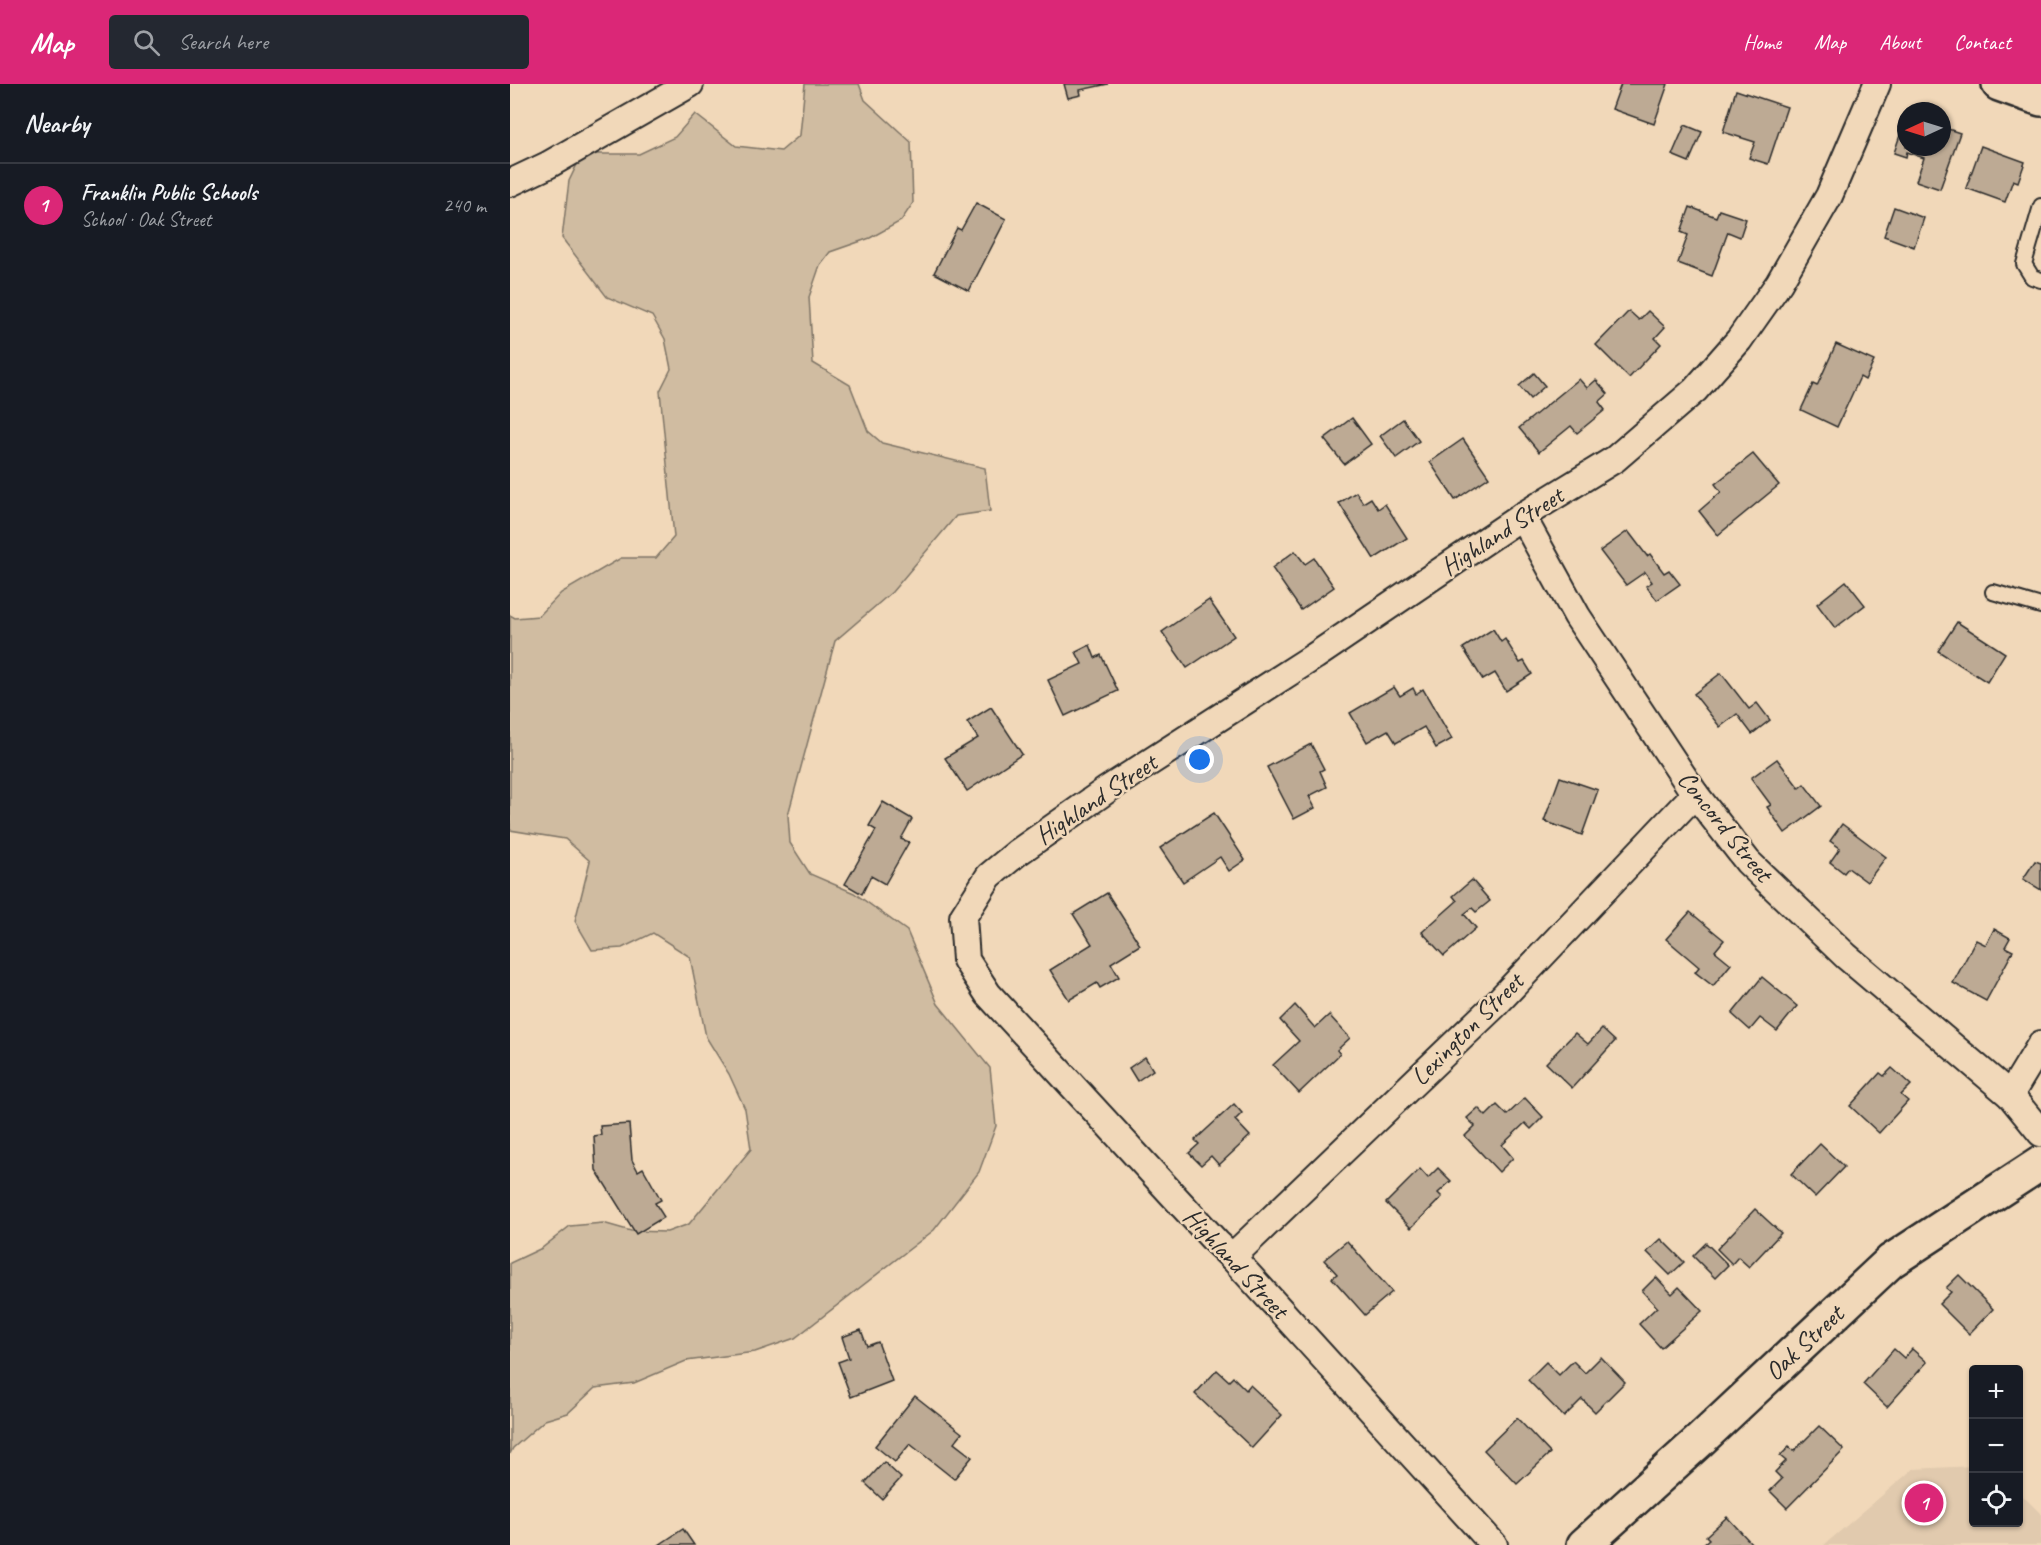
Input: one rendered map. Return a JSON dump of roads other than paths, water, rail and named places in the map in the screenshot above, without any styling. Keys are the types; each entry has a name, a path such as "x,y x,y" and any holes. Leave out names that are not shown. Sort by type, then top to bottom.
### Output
{"main road":[{"path":"1999,84 2041,99"},
{"name":"Oak Street","path":"1584,1545 1697,1443 1891,1261 2041,1163"}],"street":[{"path":"510,183 548,165 690,84"},
{"name":"Highland Street","path":"1494,1545 1232,1257 988,994 966,960 963,917 989,876 1017,853 1108,789 1315,656 1522,516 1615,459 1695,390 1740,340 1779,283 1829,196 1877,84"},
{"name":"Concord Street","path":"1522,516 1577,616 1695,794 1748,862 1846,956 2010,1095 2041,1133"},
{"name":"Lexington Street","path":"1232,1257 1494,1006 1695,794"},
{"path":"2010,1095 2041,1044"}],"lane":[{"path":"2041,206 2024,264 2032,277 2041,280"},
{"path":"1993,592 2041,606"}],"place":[{"name":"Franklin Public Schools","path":"1924,1503"}]}
